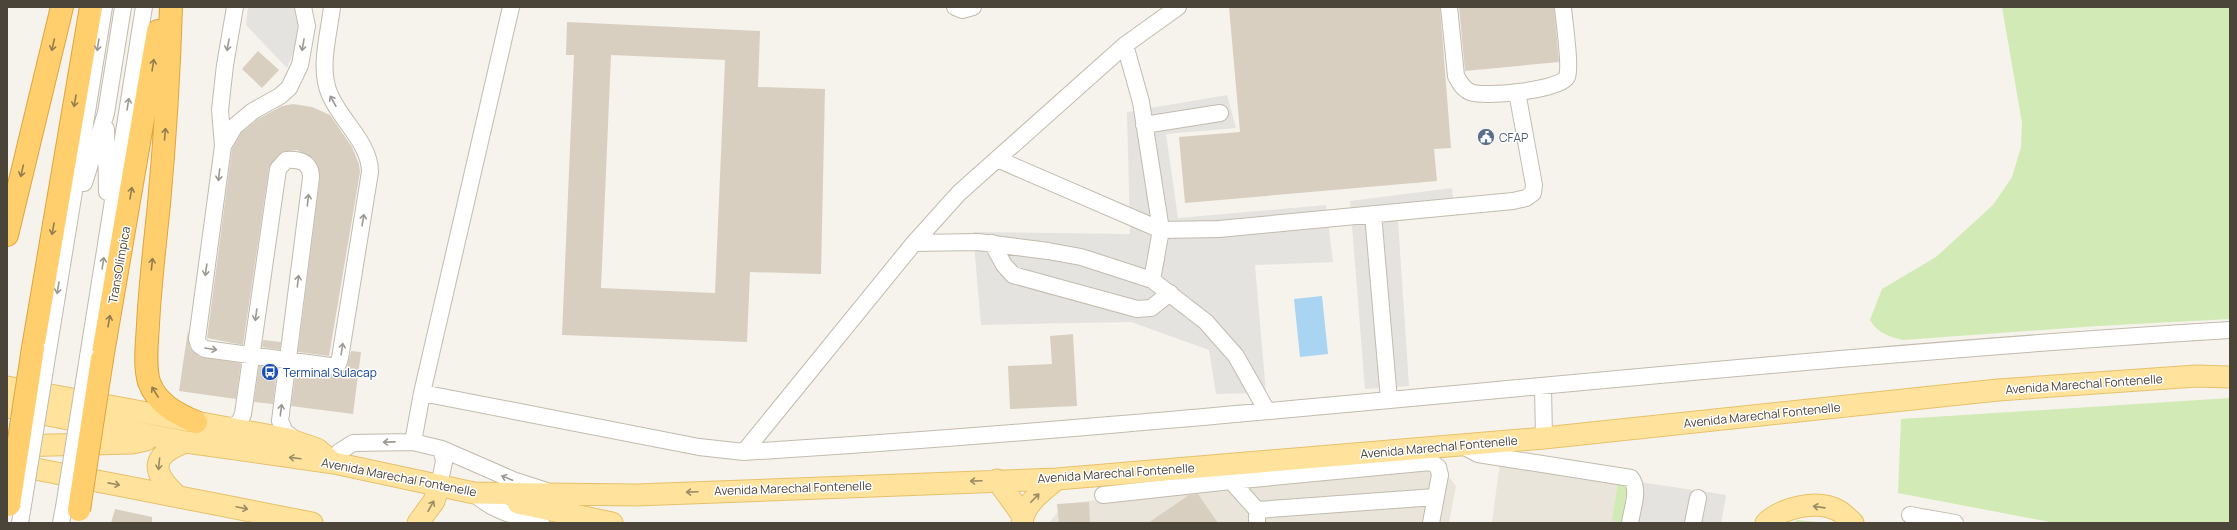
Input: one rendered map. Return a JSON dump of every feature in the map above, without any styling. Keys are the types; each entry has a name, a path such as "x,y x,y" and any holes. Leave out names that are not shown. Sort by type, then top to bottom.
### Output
{"highway":[{"path":"7,235 62,7"},
{"path":"13,506 41,349 91,7"},
{"name":"TransOlímpica","path":"73,513 95,358 162,7"},
{"path":"170,7 168,107 151,275 147,366 150,382 156,394 175,413 196,422"}],"main road":[{"name":"Avenida Marechal Fontenelle","path":"7,407 186,442 334,463 474,493 552,513 636,495 997,480 1057,479 1544,438 1998,390 2196,376 2230,377"},
{"path":"7,387 297,441 317,449 334,463"},
{"path":"7,446 132,443 164,437"},
{"path":"177,496 160,478 159,459 164,452 186,442"},
{"path":"7,463 312,523"},
{"path":"997,480 1022,519 1033,499 1057,479"},
{"path":"418,523 434,501 439,486"},
{"path":"1766,523 1790,509 1815,505 1838,510 1853,523"},
{"path":"552,513 612,523"}],"street":[{"path":"41,349 67,236 104,7"},
{"path":"67,236 106,113 123,7"},
{"name":"TransOlímpica","path":"95,358 107,239 144,7"},
{"path":"235,7 225,65 220,110 223,146 197,339 199,345 205,348 330,366 338,364 370,172 370,162 367,154 329,95 326,82 324,68 332,7"},
{"path":"223,146 235,126 253,111 280,96 289,88 300,65 306,26 303,7"},
{"path":"413,442 422,393 511,7"},
{"path":"955,7 962,10 973,7"},
{"path":"744,452 914,243 959,193 1125,45 1178,7"},
{"path":"1449,7 1456,76 1462,86 1471,92 1482,94 1517,92 1560,84 1567,77 1568,66 1562,7"},
{"path":"1125,45 1141,102 1161,230 1152,280"},
{"path":"998,159 1161,230 1181,231 1219,229 1513,201 1526,198 1533,193 1534,185 1517,92"},
{"path":"106,113 107,239"},
{"path":"1144,125 1220,113"},
{"path":"227,428 239,423 243,414 275,183 281,164 286,160 295,159 308,166 311,171 311,178 280,421 285,432 297,441"},
{"path":"1373,214 1388,400"},
{"path":"914,243 978,242 1069,254 1152,280 1206,322 1236,356 1267,411"},
{"path":"992,243 1004,265 1013,275 1137,309 1152,308 1170,293"},
{"path":"422,393 699,447 744,452 897,442 1267,411 2033,342 2230,330"},
{"path":"1542,387 1544,438"},
{"path":"334,463 340,452 353,443 413,442 442,449 513,480 552,513"},
{"path":"1461,445 1478,454 1631,478 1635,484 1636,490 1630,523"},
{"path":"439,486 444,462 442,449"},
{"path":"1103,495 1232,480 1431,462 1438,467 1440,475 1431,523"},
{"path":"1232,480 1257,516 1435,498"},
{"path":"474,493 483,502 497,511 552,513"},
{"path":"1693,523 1698,498"},
{"path":"13,506 20,523"},
{"name":"TransOlímpica","path":"61,523 73,513"},
{"path":"1910,515 1955,523"}],"shaded area":[{"path":"248,7 304,7 294,51 287,68 246,25"},
{"path":"1227,95 1236,128 1166,134 1178,218 1326,205 1333,262 1255,265 1266,393 1216,394 1209,350 1131,322 981,325 973,232 1130,234 1127,112"},
{"path":"1452,188 1454,215 1398,221 1409,386 1365,389 1350,201"},
{"path":"1500,461 1726,495 1721,523 1492,523"},
{"path":"1440,465 1456,486 1449,523 1049,523 1064,504 1262,480"},
{"path":"1637,482 1726,495 1721,523 1631,523"}],"green space":[{"path":"2002,7 2230,7 2230,319 2098,326 1903,340 1884,334 1876,328 1870,320 1882,289 1936,257 1993,205 2012,177 2021,147 2022,123"},
{"path":"2230,398 2230,523 2055,523 1898,493 1901,419"},
{"path":"1618,484 1658,493 1647,523 1621,523 1612,520"},
{"path":"1798,520 1827,523 1792,523"}],"water":[{"path":"1322,296 1328,354 1300,357 1294,299"}],"building":[{"path":"1229,7 1440,7 1451,148 1434,149 1437,181 1185,203 1179,137 1240,132"},
{"path":"1459,7 1554,7 1559,62 1465,71"},
{"path":"567,22 760,31 758,87 825,89 821,274 750,272 747,342 562,335 574,55 566,55","holes":["611,55 725,60 715,293 601,288"]},
{"path":"258,51 279,70 262,88 242,69"},
{"path":"293,104 312,107 330,115 352,147 359,164 360,172 329,356 298,352 320,177 314,159 297,150 282,152 269,168 243,345 207,338 232,149 242,132 258,119 282,106"},
{"path":"188,330 190,348 200,357 241,363 236,399 179,391"},
{"path":"1073,334 1077,406 1010,409 1008,366 1052,364 1050,336"},
{"path":"263,340 281,342 280,350 262,347"},
{"path":"351,351 361,352 353,414 291,406 296,371 329,375 340,373 347,367"},
{"path":"259,366 277,368 273,404 254,402"},
{"path":"1198,494 1218,523 1148,523 1189,495"},
{"path":"1089,502 1090,523 1059,523 1057,504"},
{"path":"115,509 152,517 152,523 111,523"}],"place":[{"name":"CFAP","path":"1486,137"},
{"name":"Terminal Sulacap","path":"270,372"}]}
